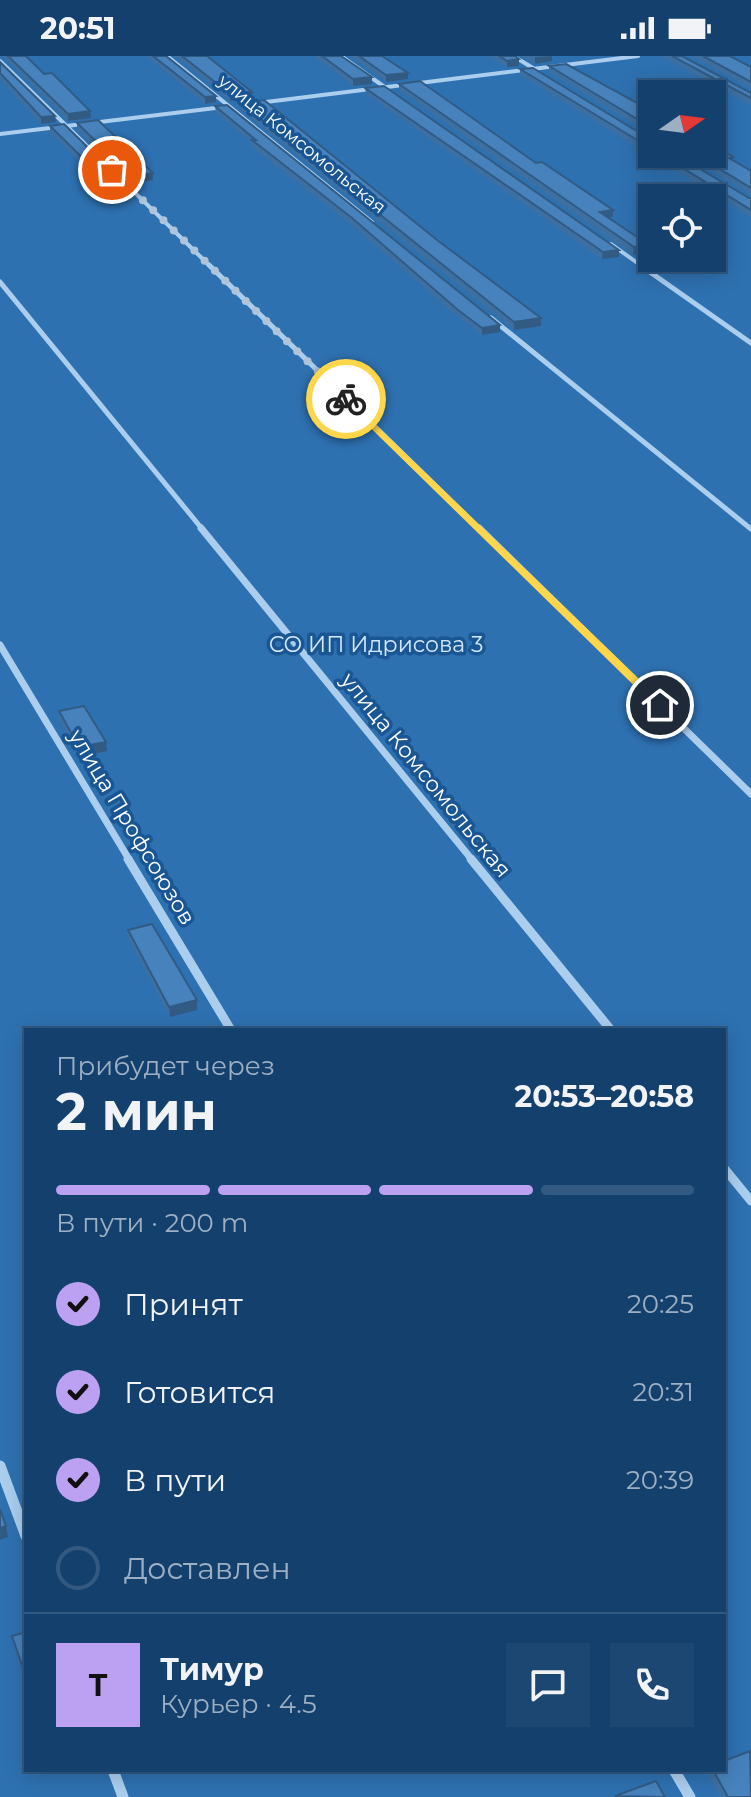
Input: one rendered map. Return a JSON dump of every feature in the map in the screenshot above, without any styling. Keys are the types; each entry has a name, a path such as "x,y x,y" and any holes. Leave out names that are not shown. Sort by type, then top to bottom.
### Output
{"street":[{"name":"улица Комсомольская","path":"167,56 379,227"},
{"path":"341,56 399,96"},
{"path":"513,56 547,77"},
{"path":"0,134 638,56"},
{"path":"0,61 751,794"},
{"path":"608,242 751,343"},
{"name":"улица Комсомольская","path":"0,282 609,1028"},
{"path":"490,318 751,529"},
{"name":"улица Профсоюзов","path":"0,645 230,1028"},
{"path":"726,1170 751,1201"},
{"path":"0,1466 24,1531"},
{"path":"114,1772 123,1797"},
{"path":"675,1772 690,1797"}],"green space":[{"name":"СО ИП Идрисова 3","path":"0,56 751,56 751,1797 0,1797"}],"building":[{"path":"8,56 26,56 44,74 52,73 90,111 68,114"},
{"path":"153,56 166,56 216,96 205,97"},
{"path":"182,56 207,56 252,92 230,94"},
{"path":"322,56 341,56 372,77 353,79"},
{"path":"359,56 382,56 408,73 386,75"},
{"path":"499,56 515,56 519,59 507,61"},
{"path":"672,56 682,56 751,92 751,98 726,85 726,80 717,80"},
{"path":"703,56 730,56 751,67 751,82"},
{"path":"0,62 55,116 41,117 0,73"},
{"path":"566,64 638,103 638,120 549,66"},
{"path":"533,68 638,132 638,141 520,69"},
{"path":"420,81 536,163 542,162 613,210 600,212 638,238 638,246 634,247 399,84"},
{"path":"384,86 619,250 603,252 365,88"},
{"path":"264,100 437,240 541,318 514,322 241,103"},
{"path":"227,105 500,325 482,328 458,310 215,106"},
{"path":"98,120 153,173 132,176 77,123"},
{"path":"64,124 119,178 105,180 50,126"},
{"path":"726,153 751,171 751,188 718,168 726,168"},
{"path":"683,168 699,168 725,184 709,184"},
{"path":"726,184 751,198 751,210 726,195"},
{"path":"84,706 106,742 79,747 59,711"},
{"path":"152,924 197,1000 169,1007 128,930"},
{"path":"0,1509 6,1526 0,1528"},
{"path":"24,1633 24,1671 12,1636"},
{"path":"750,1751 751,1797 728,1797 714,1772 726,1772 726,1760"},
{"path":"656,1781 665,1797 615,1796"}],"way so far":[{"path":"112,170 346,399"}],"route":[{"path":"346,399 660,705"}]}
